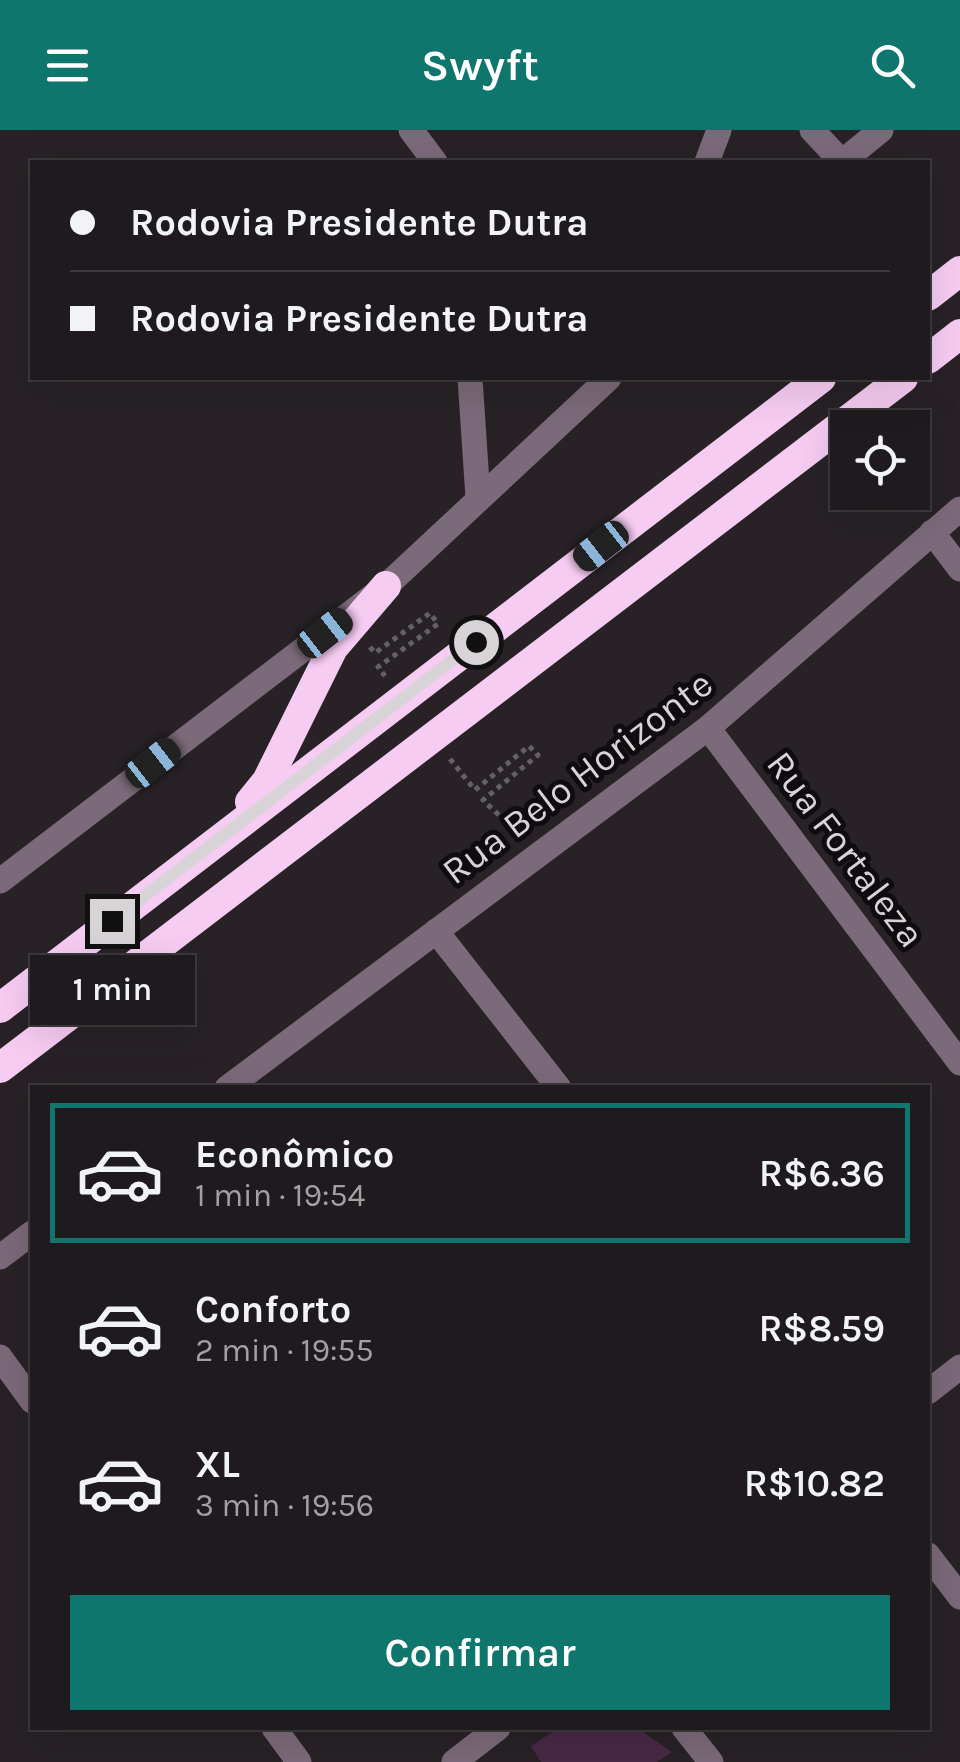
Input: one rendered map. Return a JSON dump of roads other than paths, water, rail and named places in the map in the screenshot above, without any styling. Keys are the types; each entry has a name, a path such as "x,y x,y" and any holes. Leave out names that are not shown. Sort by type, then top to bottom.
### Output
{"highway":[{"path":"930,294 960,271"},
{"path":"930,357 960,334"},
{"path":"0,1008 818,380"},
{"path":"0,1068 901,380"},
{"path":"224,834 267,781 333,648 386,586"}],"street":[{"path":"411,130 434,160"},
{"path":"708,160 719,130"},
{"path":"812,130 840,160"},
{"path":"844,160 881,130"},
{"path":"470,380 478,498"},
{"path":"0,881 386,586 607,380"},
{"name":"Rua Belo Horizonte","path":"231,1085 708,728 960,510"},
{"path":"932,532 960,568"},
{"name":"Rua Fortaleza","path":"708,728 960,1063"},
{"path":"436,932 558,1085"},
{"path":"0,1257 30,1234"},
{"path":"0,1357 30,1398"},
{"path":"930,1390 960,1367"},
{"path":"930,1558 960,1597"},
{"path":"275,1730 299,1762"},
{"path":"454,1762 495,1730"},
{"path":"686,1730 712,1762"}]}
